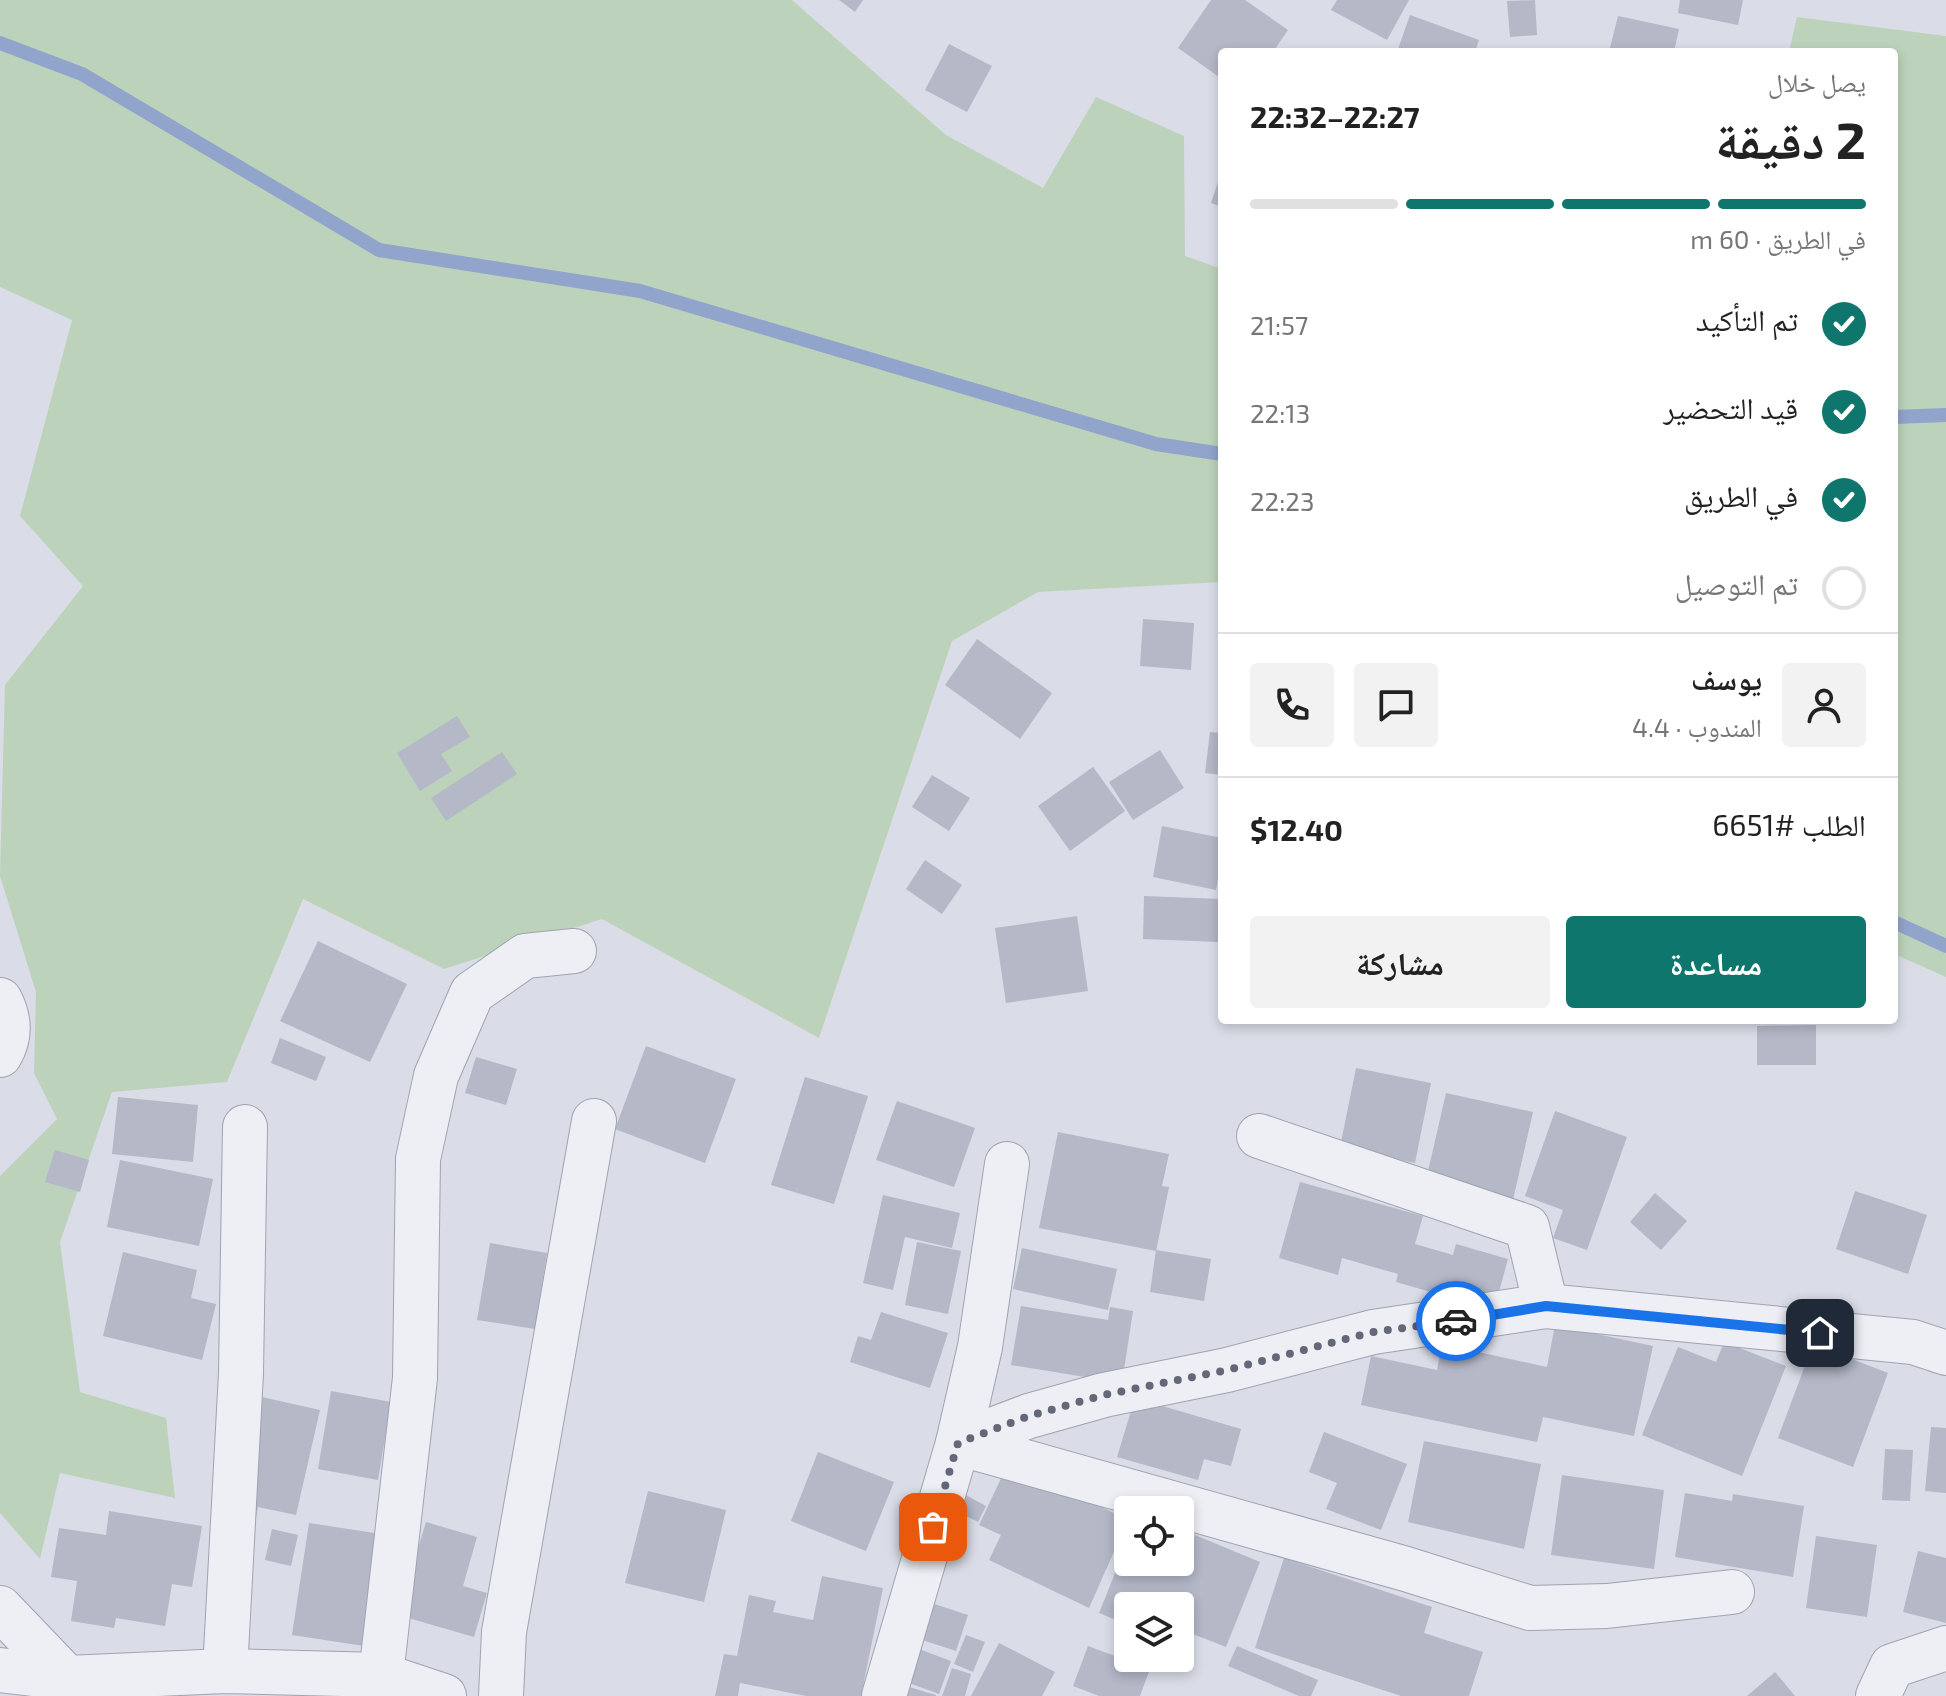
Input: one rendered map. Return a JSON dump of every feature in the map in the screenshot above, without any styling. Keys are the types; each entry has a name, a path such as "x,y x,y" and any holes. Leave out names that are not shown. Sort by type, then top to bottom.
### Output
{"street":[{"path":"381,1675 415,1378 418,1159 436,1076 472,993 525,956 574,951"},
{"path":"0,1000 8,1015 9,1038 0,1055"},
{"path":"501,1696 504,1632 594,1121"},
{"path":"225,1671 241,1373 245,1127"},
{"path":"1259,1136 1527,1227 1546,1306"},
{"path":"884,1696 958,1443 980,1347 1007,1164"},
{"path":"958,1443 1029,1416 1104,1395 1227,1370 1373,1332 1546,1306 1913,1342 1946,1353"},
{"path":"958,1443 1406,1569 1530,1608 1607,1606 1732,1592"},
{"path":"0,1608 67,1678"},
{"path":"1878,1696 1892,1666 1946,1648"},
{"path":"0,1670 67,1678 225,1671 381,1675 444,1696"}],"green space":[{"path":"0,0 792,0 946,135 1043,188 1096,97 1184,136 1185,256 1218,268 1218,582 1038,592 952,641 819,1038 602,919 444,969 303,899 227,1082 112,1092 60,1242 80,1392 166,1418 175,1498 60,1473 40,1559 0,1513 0,1176 57,1119 34,1073 36,992 0,876 5,685 83,586 20,516 72,320 0,287"},
{"path":"1797,17 1946,36 1946,977 1898,956 1898,48 1790,48"}],"building":[{"path":"839,0 863,0 855,12"},
{"path":"1211,0 1245,0 1288,30 1276,48 1218,48 1218,76 1178,48"},
{"path":"1337,0 1409,0 1387,40 1331,10"},
{"path":"1535,0 1537,35 1510,37 1507,1"},
{"path":"1680,0 1743,0 1738,25 1678,13"},
{"path":"1410,15 1479,40 1476,48 1398,48"},
{"path":"1618,16 1679,29 1675,48 1610,48"},
{"path":"949,44 992,66 967,112 925,90"},
{"path":"1218,182 1218,206 1211,203"},
{"path":"1143,619 1194,623 1191,670 1140,666"},
{"path":"977,639 1052,693 1020,739 945,685"},
{"path":"457,716 470,737 441,754 452,771 420,791 397,753"},
{"path":"1210,732 1218,733 1218,775 1205,773"},
{"path":"1160,750 1184,788 1133,820 1109,782"},
{"path":"502,752 517,774 446,821 431,798"},
{"path":"1093,767 1125,811 1070,851 1038,806"},
{"path":"932,775 970,798 949,831 912,807"},
{"path":"1162,826 1218,837 1216,890 1153,877"},
{"path":"925,860 962,885 942,914 906,889"},
{"path":"1144,896 1218,899 1218,942 1143,939"},
{"path":"1077,916 1088,991 1006,1003 995,928"},
{"path":"318,941 407,984 370,1062 280,1021"},
{"path":"1816,1025 1816,1065 1757,1065 1757,1026"},
{"path":"280,1038 326,1057 316,1081 271,1063"},
{"path":"646,1046 736,1079 705,1163 615,1129"},
{"path":"476,1057 517,1069 506,1105 465,1093"},
{"path":"1356,1068 1431,1083 1415,1163 1340,1147"},
{"path":"805,1077 868,1096 834,1204 771,1185"},
{"path":"1446,1093 1533,1112 1513,1200 1426,1180"},
{"path":"118,1097 198,1105 193,1162 112,1154"},
{"path":"897,1101 975,1128 954,1187 876,1160"},
{"path":"1555,1111 1627,1137 1587,1250 1553,1238 1563,1210 1525,1196"},
{"path":"1058,1132 1169,1154 1162,1186 1169,1187 1156,1251 1039,1228"},
{"path":"55,1150 89,1160 80,1192 45,1182"},
{"path":"120,1160 213,1179 199,1246 107,1227"},
{"path":"1300,1182 1423,1216 1415,1244 1453,1255 1456,1244 1508,1259 1494,1310 1396,1282 1398,1274 1342,1258 1338,1275 1279,1258"},
{"path":"1855,1191 1927,1215 1908,1274 1836,1249"},
{"path":"1655,1193 1687,1221 1661,1250 1630,1222"},
{"path":"883,1195 960,1213 952,1248 905,1237 893,1290 863,1283"},
{"path":"917,1242 961,1251 948,1314 905,1305"},
{"path":"490,1243 547,1253 535,1329 477,1320"},
{"path":"1022,1248 1117,1269 1108,1310 1013,1289"},
{"path":"1156,1250 1211,1259 1204,1301 1150,1292"},
{"path":"123,1252 197,1270 191,1298 216,1304 202,1360 103,1336"},
{"path":"1021,1306 1108,1320 1110,1307 1133,1311 1122,1383 1011,1365"},
{"path":"881,1312 948,1333 930,1388 850,1362 858,1336 871,1340"},
{"path":"1555,1325 1653,1346 1634,1436 1543,1417 1537,1442 1361,1405 1371,1356 1437,1370 1442,1344 1547,1367"},
{"path":"1724,1342 1786,1366 1742,1476 1642,1435 1678,1347 1716,1362"},
{"path":"1813,1344 1888,1373 1853,1467 1778,1438"},
{"path":"331,1391 391,1402 378,1480 318,1469"},
{"path":"253,1395 320,1410 296,1515 258,1507 253,1533"},
{"path":"1135,1398 1241,1429 1231,1466 1204,1459 1198,1480 1117,1457"},
{"path":"1931,1427 1946,1428 1946,1493 1925,1491"},
{"path":"1324,1432 1407,1464 1381,1530 1326,1509 1337,1483 1309,1472"},
{"path":"1424,1441 1541,1464 1524,1549 1408,1522"},
{"path":"1885,1449 1913,1450 1910,1501 1882,1500"},
{"path":"818,1452 894,1482 866,1551 791,1521"},
{"path":"1005,1470 1048,1481 1114,1513 1114,1552 1089,1608 989,1560 1001,1535 979,1525"},
{"path":"1562,1475 1664,1490 1654,1569 1551,1555"},
{"path":"648,1491 726,1510 704,1602 625,1583"},
{"path":"962,1493 986,1506 978,1522 954,1510"},
{"path":"1685,1493 1732,1501 1733,1494 1804,1506 1793,1577 1675,1557"},
{"path":"109,1511 202,1526 192,1587 172,1584 165,1626 116,1618 114,1628 71,1621 77,1581 51,1577 59,1528 106,1535"},
{"path":"426,1522 477,1537 463,1586 487,1593 474,1637 398,1615"},
{"path":"309,1523 381,1534 364,1646 292,1635"},
{"path":"272,1529 298,1535 291,1566 265,1560"},
{"path":"1195,1535 1260,1562 1226,1647 1194,1634 1194,1592 1114,1592 1114,1619 1099,1613 1114,1576 1194,1576"},
{"path":"1816,1536 1877,1545 1867,1617 1806,1608"},
{"path":"1918,1551 1946,1558 1946,1623 1903,1612"},
{"path":"1284,1558 1432,1607 1424,1633 1483,1652 1469,1696 1401,1696 1255,1648"},
{"path":"822,1576 883,1588 861,1696 806,1696 740,1683 738,1696 715,1696 724,1654 737,1656 749,1595 776,1601 773,1612 813,1620"},
{"path":"919,1599 968,1615 956,1651 907,1635"},
{"path":"966,1635 985,1642 973,1672 954,1664"},
{"path":"999,1643 1055,1672 1042,1696 971,1696"},
{"path":"911,1646 951,1661 939,1694 898,1679"},
{"path":"1088,1646 1114,1656 1114,1672 1149,1672 1140,1696 1099,1696 1073,1686"},
{"path":"1237,1646 1318,1680 1311,1696 1299,1696 1228,1666"},
{"path":"952,1668 971,1674 965,1696 942,1696"},
{"path":"1775,1672 1795,1696 1747,1696"},
{"path":"896,1683 936,1695 936,1696 892,1696"}],"waterway":[{"path":"0,43 82,74 379,250 640,291 1156,444 1218,453"},
{"path":"1898,417 1946,415"},
{"path":"1898,924 1946,946"}],"way so far":[{"path":"933,1527 958,1443 1029,1416 1104,1395 1227,1370 1373,1332 1456,1321"}],"route":[{"path":"1456,1321 1546,1306 1820,1333"}]}
